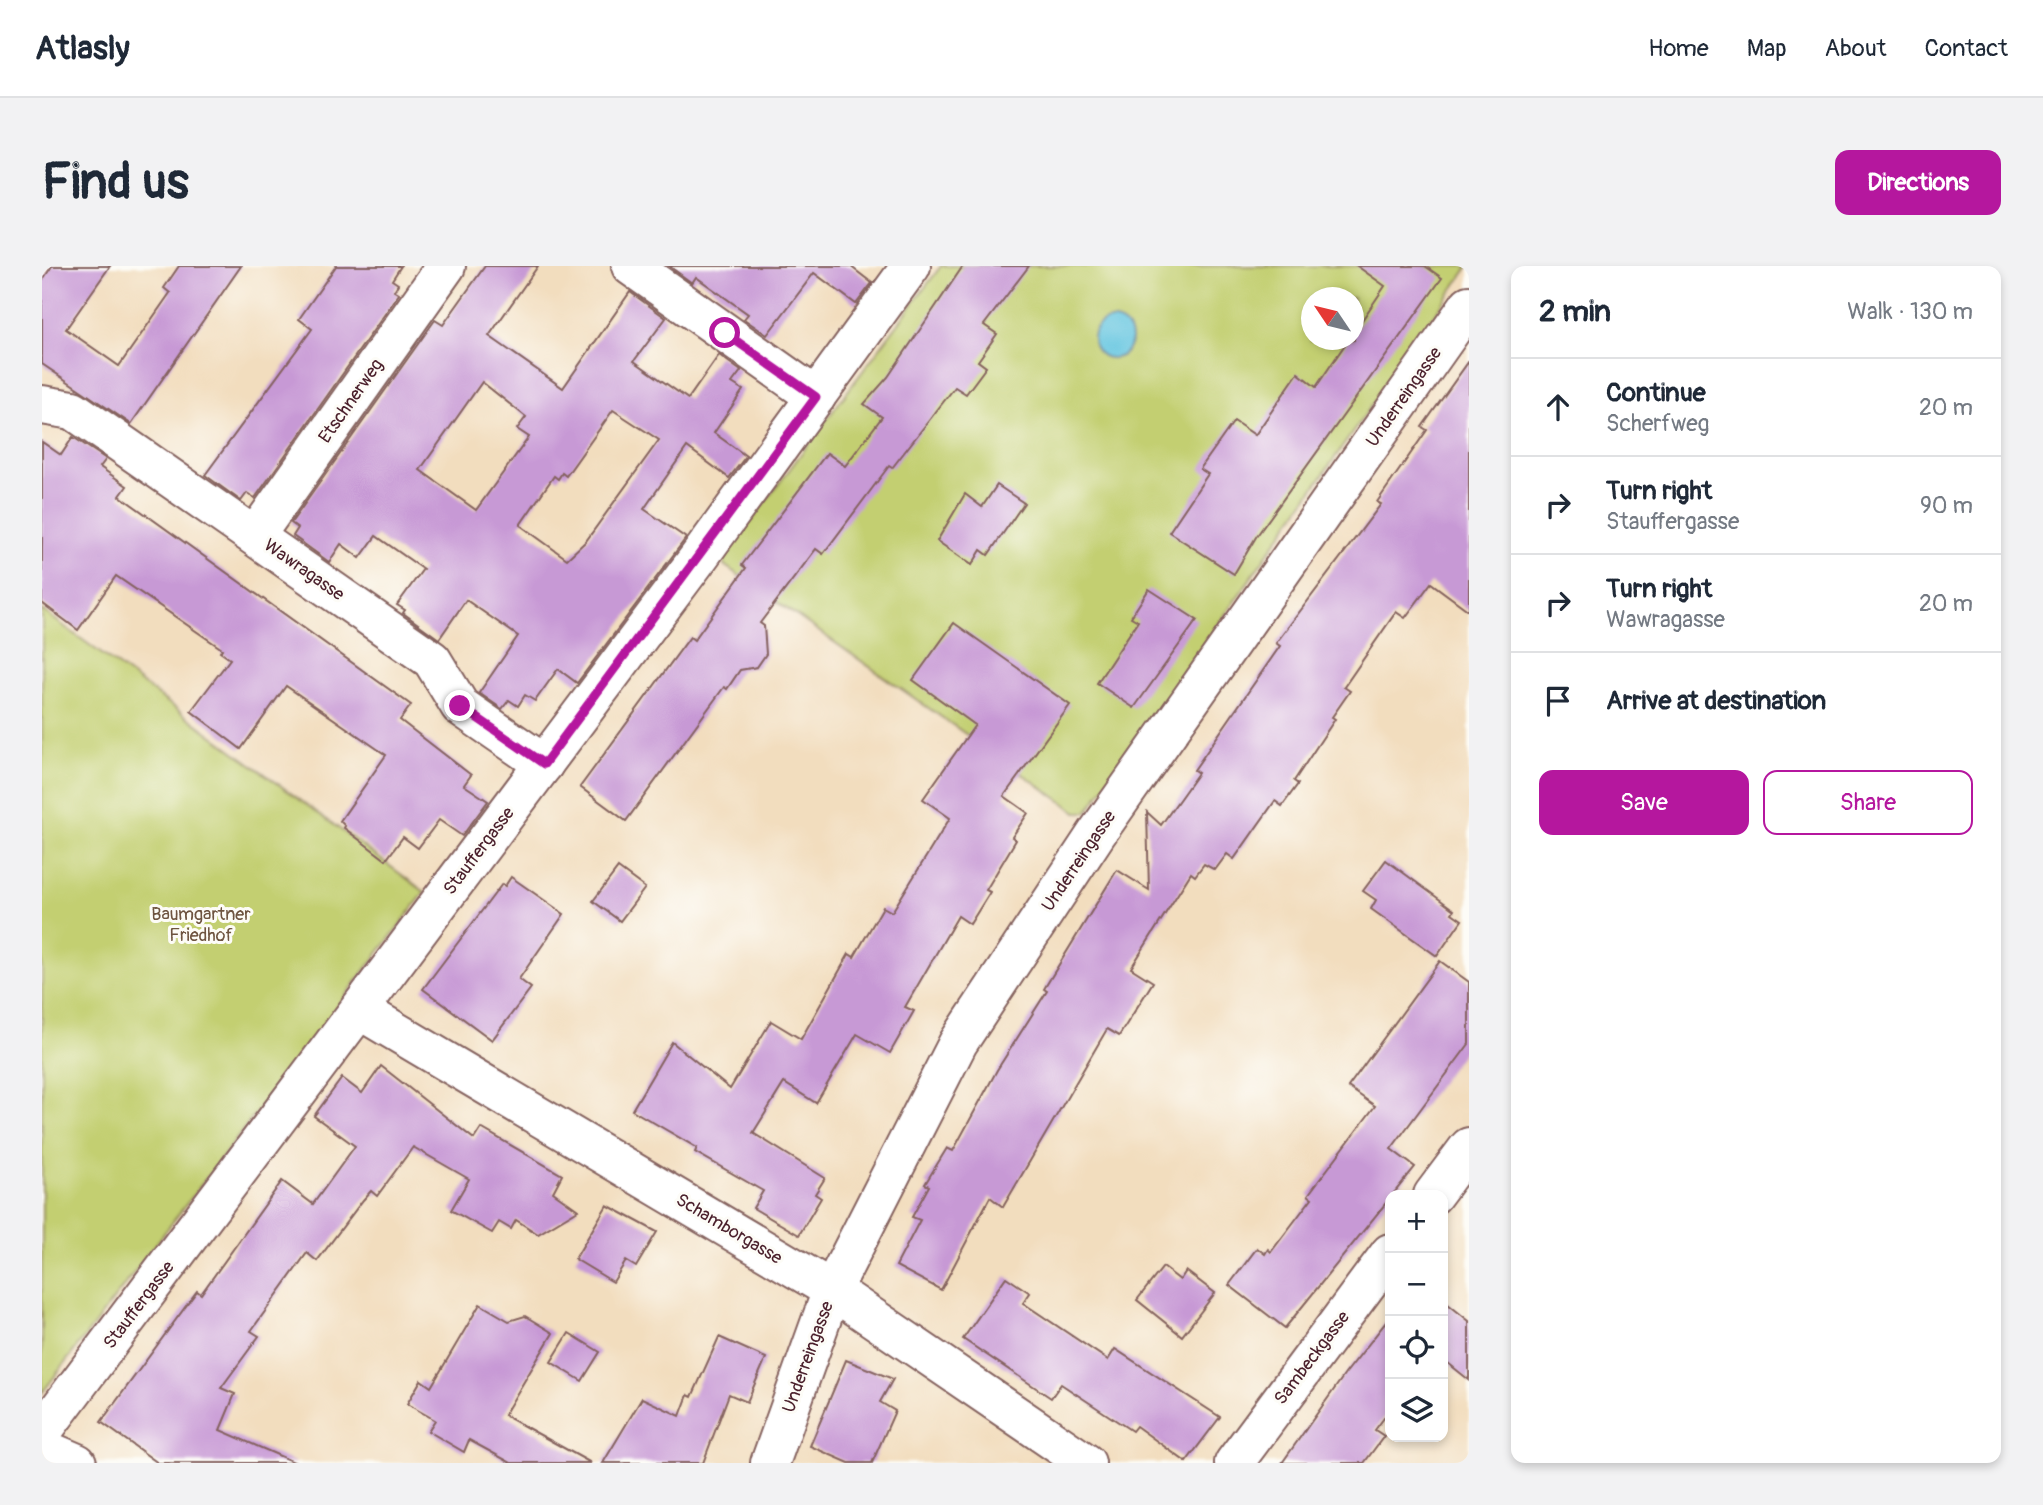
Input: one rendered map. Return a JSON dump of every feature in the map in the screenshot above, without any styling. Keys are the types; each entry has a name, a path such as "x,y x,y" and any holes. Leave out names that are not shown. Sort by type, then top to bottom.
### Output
{"street":[{"name":"Etschnerweg","path":"255,536 446,266"},
{"path":"631,266 816,397"},
{"name":"Stauffergasse","path":"42,1432 361,1011 911,266"},
{"name":"Underreingasse","path":"769,1463 832,1290 958,1043 1097,833 1469,305"},
{"name":"Wawragasse","path":"42,405 73,410 432,660 460,706 544,764"},
{"name":"Schamborgasse","path":"361,1011 832,1290 1086,1463"},
{"path":"1437,1190 1469,1147"},
{"name":"Sambeckgasse","path":"1234,1463 1385,1260"},
{"path":"42,1448 77,1463"}],"green space":[{"path":"941,266 1469,266 1087,812 1077,812 724,565 725,556"},
{"name":"Baumgartner Friedhof","path":"42,610 425,892 42,1393"}],"water":[{"path":"1112,320 1126,325 1131,339 1126,353 1112,358 1098,353 1093,339 1098,325"}],"building":[{"path":"52,266 110,266 66,329 119,366 170,293 164,288 179,266 241,266 131,424 42,364 42,281"},
{"path":"336,266 401,266 392,280 398,284 394,291 399,294 255,498 247,493 241,501 205,475 312,329 299,319"},
{"path":"485,266 538,266 489,336 563,388 630,292 666,318 634,361 688,399 719,355 741,371 732,383 743,390 714,433 746,456 729,478 687,447 644,509 686,538 577,683 558,669 535,701 525,695 518,706 509,700 502,709 479,693 518,636 466,600 439,639 403,613 405,610 397,605 423,569 376,536 360,558 341,544 329,562 293,536 298,528 291,523 435,320 443,325","holes":["482,382 526,417 517,429 529,437 476,510 420,470","613,410 659,440 586,541 567,559 520,525 554,476 558,479 562,473 566,476"]},
{"path":"669,266 850,266 872,283 856,304 814,273 767,335 744,319 748,314 696,277 692,283"},
{"path":"963,266 1029,266 984,325 997,334 978,361 986,367 966,394 955,387 892,468 889,466 823,554 816,549 760,623 764,626 766,654 757,667 740,670 727,689 724,687 626,821 580,787 690,637 694,640 746,568 742,565 827,453 845,466 882,417 864,404 888,377"},
{"path":"1357,266 1425,266 1442,278 1256,537 1234,574 1169,532 1208,474 1200,469 1234,421 1255,435 1298,373 1316,387 1341,350 1364,350 1364,317 1385,286"},
{"path":"1469,361 1469,611 1431,583 1405,618 1396,612 1344,687 1350,691 1294,781 1298,784 1282,806 1275,801 1234,859 1227,854 1215,870 1204,864 1195,876 1191,873 1131,968 1153,982 1119,1036 1107,1029 1003,1207 990,1197 941,1290 896,1266 920,1220 912,1217 929,1186 925,1184 947,1148 953,1151 997,1070 1047,991 1044,989 1117,870 1149,890 1147,812 1161,825 1198,773 1194,770 1280,646 1276,643 1381,504 1377,502 1427,430 1422,427"},
{"path":"73,437 106,459 100,467 127,486 120,496 411,705 400,720 471,775 464,785 488,801 462,836 439,820 418,848 403,837 386,860 344,828 340,821 386,755 286,686 241,749 191,711 230,659 220,652 222,649 116,576 78,630 42,603 42,442 61,455"},
{"path":"997,485 1024,503 988,555 981,550 972,565 937,541 965,494 982,507"},
{"path":"1149,589 1197,620 1134,708 1097,683 1138,621 1131,617"},
{"path":"954,623 1070,705 1004,796 1028,813 1012,837 1016,840 986,890 990,892 970,924 958,916 905,1007 914,1011 890,1053 857,1034 816,1103 784,1083 753,1133 825,1178 815,1194 821,1198 799,1235 753,1208 763,1191 695,1152 697,1148 632,1110 672,1042 730,1089 771,1021 801,1039 849,954 854,957 883,907 892,912 950,818 923,799 975,725 913,680"},
{"path":"1386,860 1454,910 1452,913 1462,920 1437,956 1371,909 1376,900 1363,891"},
{"path":"618,868 645,888 620,921 593,901"},
{"path":"511,877 564,914 519,979 531,988 492,1040 423,989 502,884 505,886"},
{"path":"1440,961 1469,982 1469,1044 1391,1149 1415,1167 1396,1190 1385,1190 1385,1204 1285,1328 1229,1285 1257,1248 1265,1254 1268,1249 1271,1252 1312,1198 1308,1195 1375,1106 1348,1087"},
{"path":"381,1066 474,1139 481,1128 562,1175 553,1192 578,1210 538,1234 516,1220 511,1229 499,1222 492,1233 451,1210 469,1179 413,1147 377,1196 371,1191 363,1200 317,1261 307,1253 251,1331 259,1336 221,1388 235,1394 220,1430 296,1463 158,1463 101,1422 197,1291 201,1294 282,1181 313,1204 355,1146 314,1116 342,1078 362,1093"},
{"path":"607,1205 657,1232 636,1267 626,1261 613,1282 575,1259"},
{"path":"1163,1267 1180,1280 1186,1271 1215,1293 1182,1336 1137,1300"},
{"path":"1006,1277 1030,1293 1023,1303 1108,1360 1115,1349 1220,1417 1186,1462 1136,1426 1132,1431 1061,1384 1051,1398 963,1339"},
{"path":"480,1304 509,1321 525,1316 553,1333 504,1415 591,1463 511,1463 469,1440 464,1452 428,1431 435,1420 407,1404 421,1380 431,1387"},
{"path":"1448,1304 1469,1321 1469,1380 1448,1363"},
{"path":"1385,1323 1385,1417 1375,1430 1384,1436 1364,1463 1282,1463 1345,1374"},
{"path":"569,1333 600,1352 582,1381 551,1362"},
{"path":"719,1337 766,1358 747,1402 729,1394 703,1463 603,1463 642,1398 680,1416 688,1395 692,1397"},
{"path":"846,1360 893,1379 880,1402 895,1411 872,1463 849,1463 810,1446"}],"route":[{"path":"460,706 544,764 816,397 725,333"}]}
